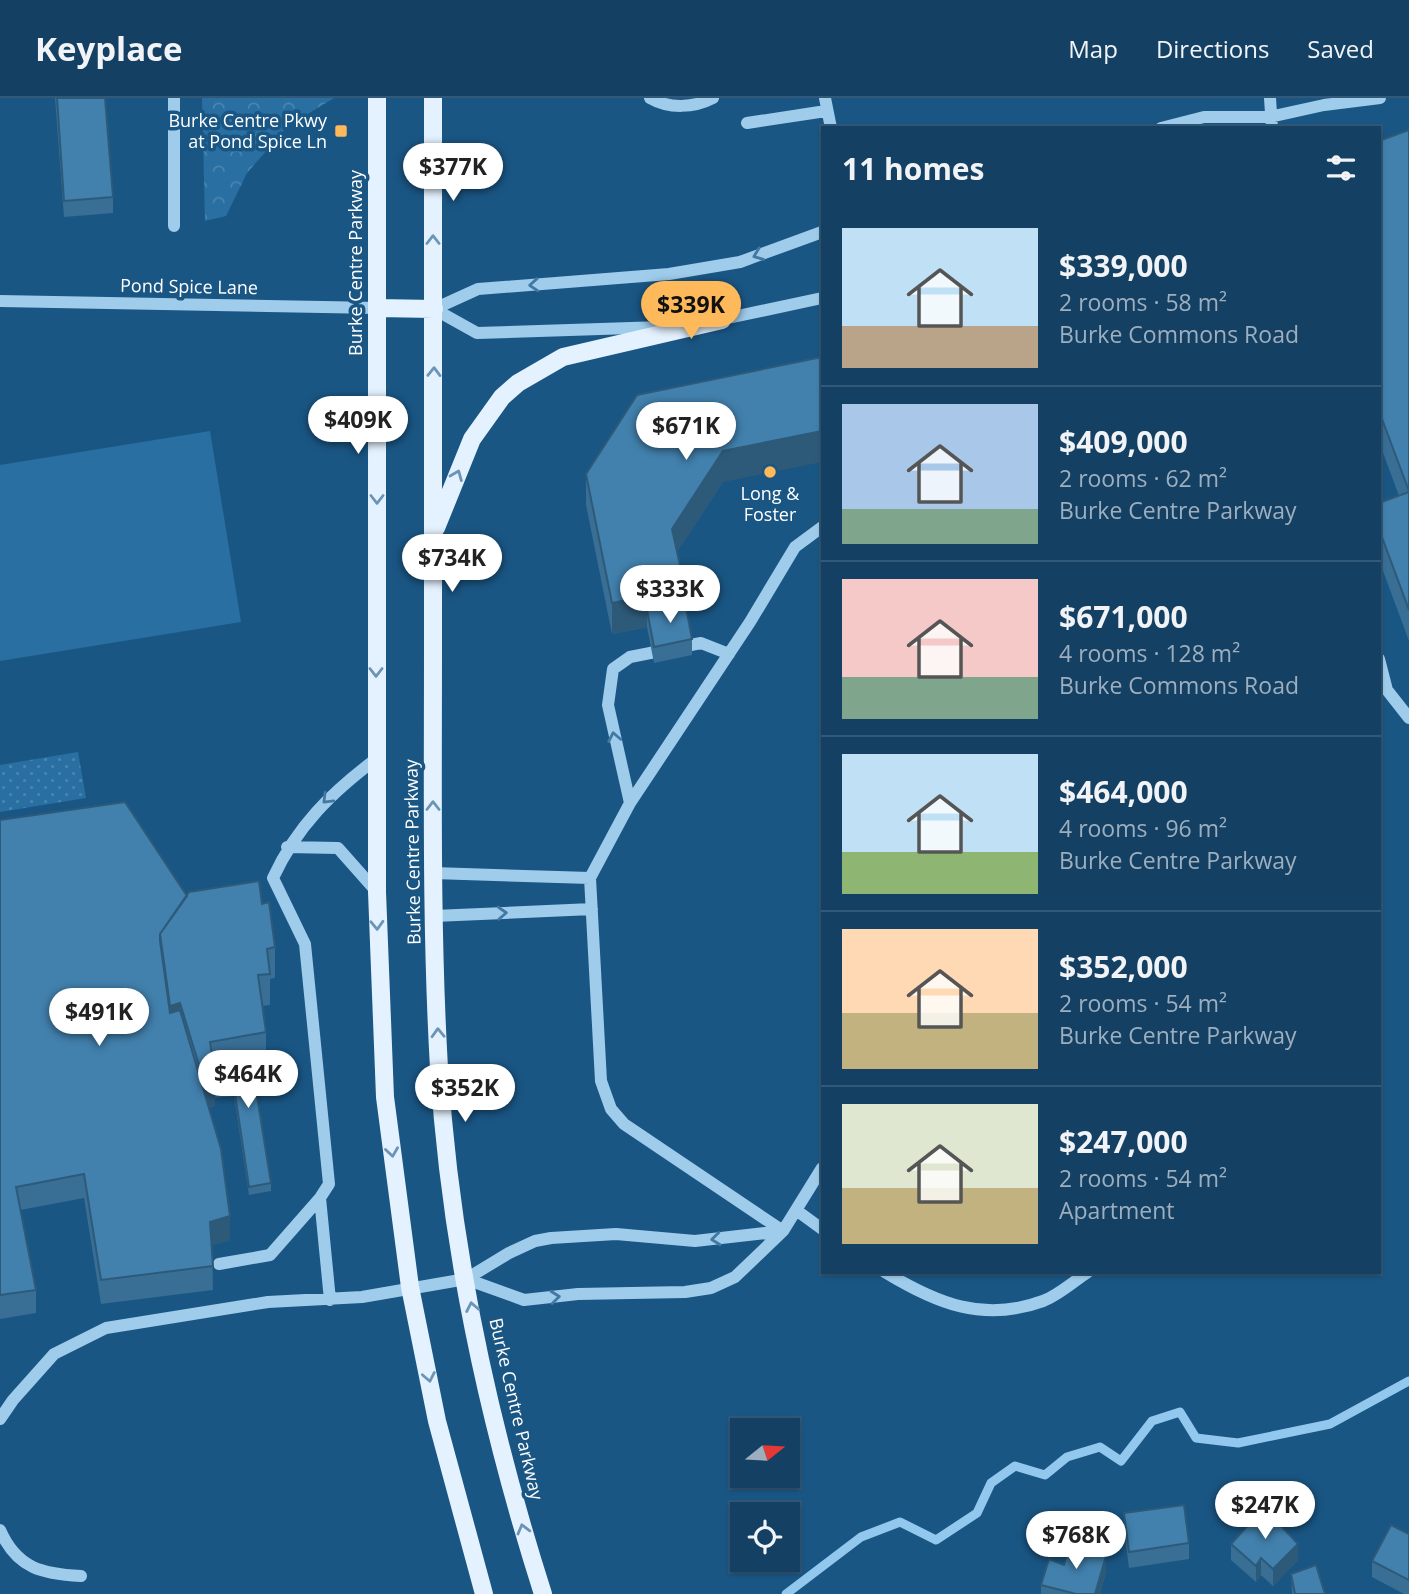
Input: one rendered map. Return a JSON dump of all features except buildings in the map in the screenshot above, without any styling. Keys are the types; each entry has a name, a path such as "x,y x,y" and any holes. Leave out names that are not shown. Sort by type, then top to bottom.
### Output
{"main road":[{"name":"Burke Centre Parkway","path":"377,98 377,892 385,1097 410,1287 438,1421 484,1594"},
{"name":"Burke Centre Parkway","path":"433,98 433,873 439,1070 466,1279 488,1393 543,1594"},
{"path":"377,308 434,309"},
{"path":"432,538 472,439 502,397 518,383 563,357 722,320"}],"street":[{"path":"174,98 174,226"},
{"path":"650,98 664,106 691,106 713,98"},
{"path":"1270,98 1271,122"},
{"path":"1169,126 1203,117 1271,122 1324,105 1380,98"},
{"path":"747,123 825,104 830,126"},
{"path":"434,309 478,289 669,274 740,262 821,232"},
{"path":"434,309 477,333 656,328 722,320 821,298"},
{"name":"Pond Spice Lane","path":"0,301 377,308"},
{"path":"783,1231 624,1124 611,1109 601,1081 590,878 629,803 729,654 794,547 821,528"},
{"path":"629,803 608,705 613,669 630,657 701,643 729,654"},
{"path":"1381,667 1387,690 1409,718"},
{"path":"219,1264 271,1255 329,1184 305,944 273,878 288,847 308,818 338,787 376,759"},
{"path":"288,847 338,848 377,892"},
{"path":"433,873 590,878"},
{"path":"434,916 592,909"},
{"path":"466,1279 524,1300 578,1294 657,1295 698,1290 735,1277 783,1231 821,1170"},
{"path":"320,1198 330,1300"},
{"path":"796,1210 821,1229"},
{"path":"0,1419 13,1400 54,1354 106,1328 268,1302 330,1300 466,1279 509,1253 535,1241 551,1238 617,1234 695,1241 783,1231"},
{"path":"888,1274 925,1296 960,1308 1003,1311 1045,1300 1085,1274"},
{"path":"0,1530 16,1556 39,1572 81,1576"}],"green space":[{"path":"202,98 334,98 288,126 247,173 226,216 205,221"},
{"path":"210,431 241,622 0,661 0,465"},
{"path":"78,752 86,798 0,812 0,765"}],"waterway":[{"path":"786,1594 861,1537 900,1522 936,1540 977,1513 991,1483 1015,1466 1045,1475 1067,1457 1100,1447 1121,1461 1152,1421 1180,1412 1196,1438 1238,1443 1330,1424 1409,1381"}],"place":[{"name":"Burke Centre Pkwy at Pond Spice Ln","path":"341,131"},
{"name":"Long & Foster","path":"770,472"}]}
